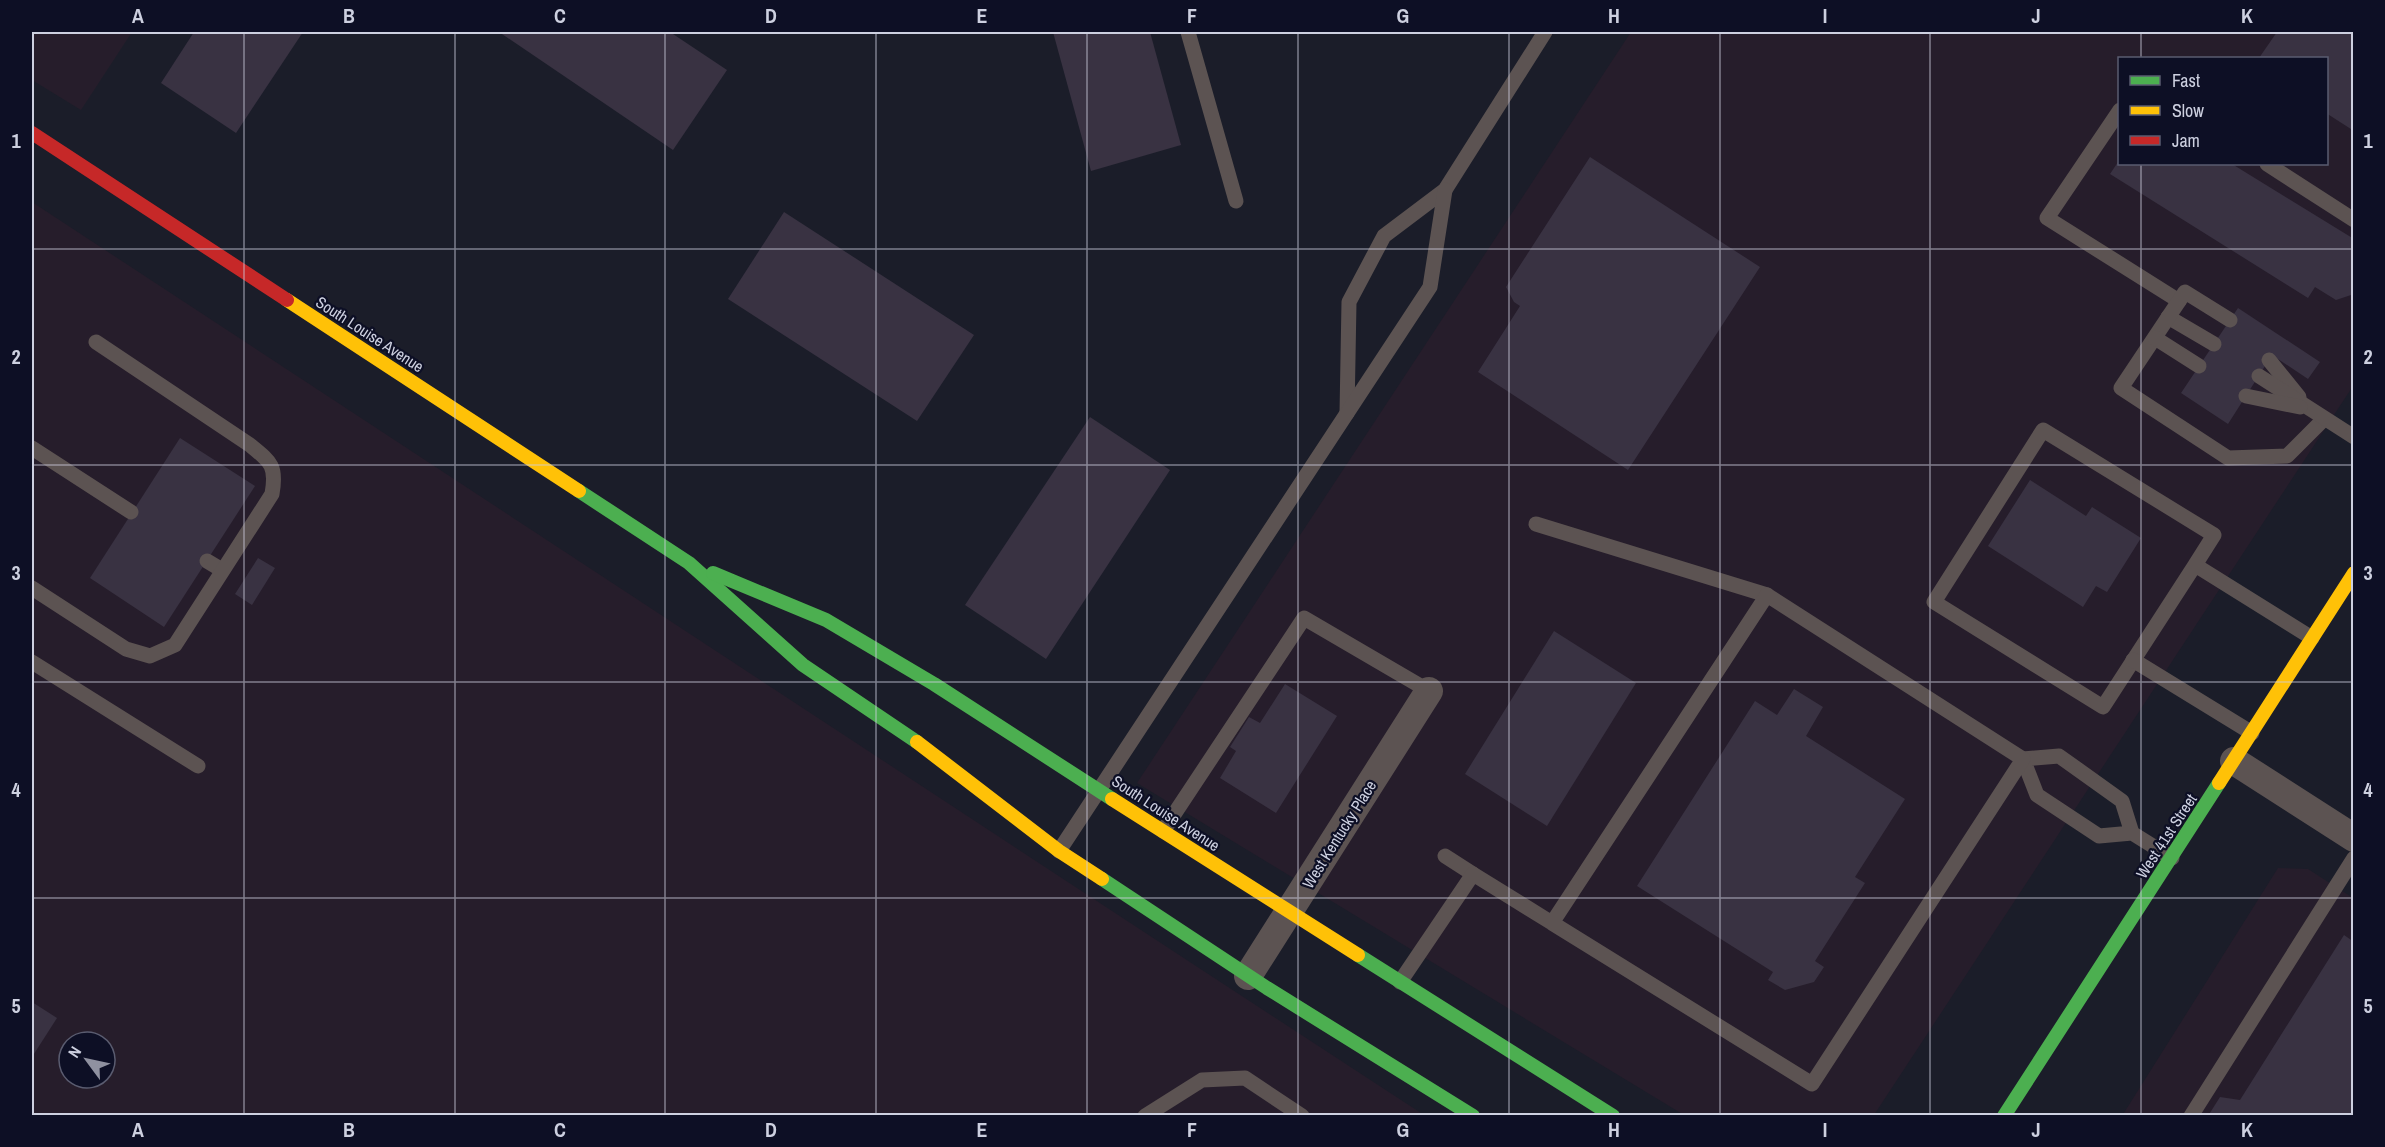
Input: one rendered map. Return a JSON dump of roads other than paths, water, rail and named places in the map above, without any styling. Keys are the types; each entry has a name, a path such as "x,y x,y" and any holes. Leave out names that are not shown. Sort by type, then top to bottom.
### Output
{"main road":[{"name":"South Louise Avenue","path":"32,134 689,562 803,665 901,730 1059,851 1248,976 1465,1114"},
{"name":"South Louise Avenue","path":"689,562 826,620 934,684 1289,912 1613,1116"},
{"name":"West 41st Street","path":"2004,1116 2354,573"}],"street":[{"name":"West Kentucky Place","path":"1248,976 1430,692"},
{"path":"2234,761 2354,838"}],"lane":[{"path":"1188,32 1236,201"},
{"path":"1347,413 1349,302 1383,236 1445,190 1545,32"},
{"path":"2118,113 2047,218 2179,301"},
{"path":"2269,165 2354,220"},
{"path":"1059,851 1430,288 1445,190"},
{"path":"2230,320 2185,292 2121,388 2228,458 2287,456 2324,419"},
{"path":"2168,317 2214,344"},
{"path":"2154,338 2199,366"},
{"path":"32,588 126,649 150,656 175,645 272,494 276,476 270,461 250,445 96,342"},
{"path":"2269,360 2308,409"},
{"path":"2259,376 2354,437"},
{"path":"2246,396 2308,409"},
{"path":"2043,430 2214,535 2195,565 2103,707 1934,602 2043,430"},
{"path":"32,448 131,512"},
{"path":"1536,524 1767,595 2023,759 2037,795 2099,836 2132,833 2172,858"},
{"path":"207,561 222,570"},
{"path":"2195,565 2312,638"},
{"path":"1552,923 1767,595"},
{"path":"1163,831 1304,618 1430,692"},
{"path":"2133,660 2252,733"},
{"path":"32,662 198,766"},
{"path":"2023,759 2059,756 2122,801 2132,833"},
{"path":"1444,856 1812,1084 2023,759"},
{"path":"2191,1116 2354,858"},
{"path":"1400,982 1473,874"},
{"path":"1144,1116 1202,1080 1245,1078 1302,1116"}]}
